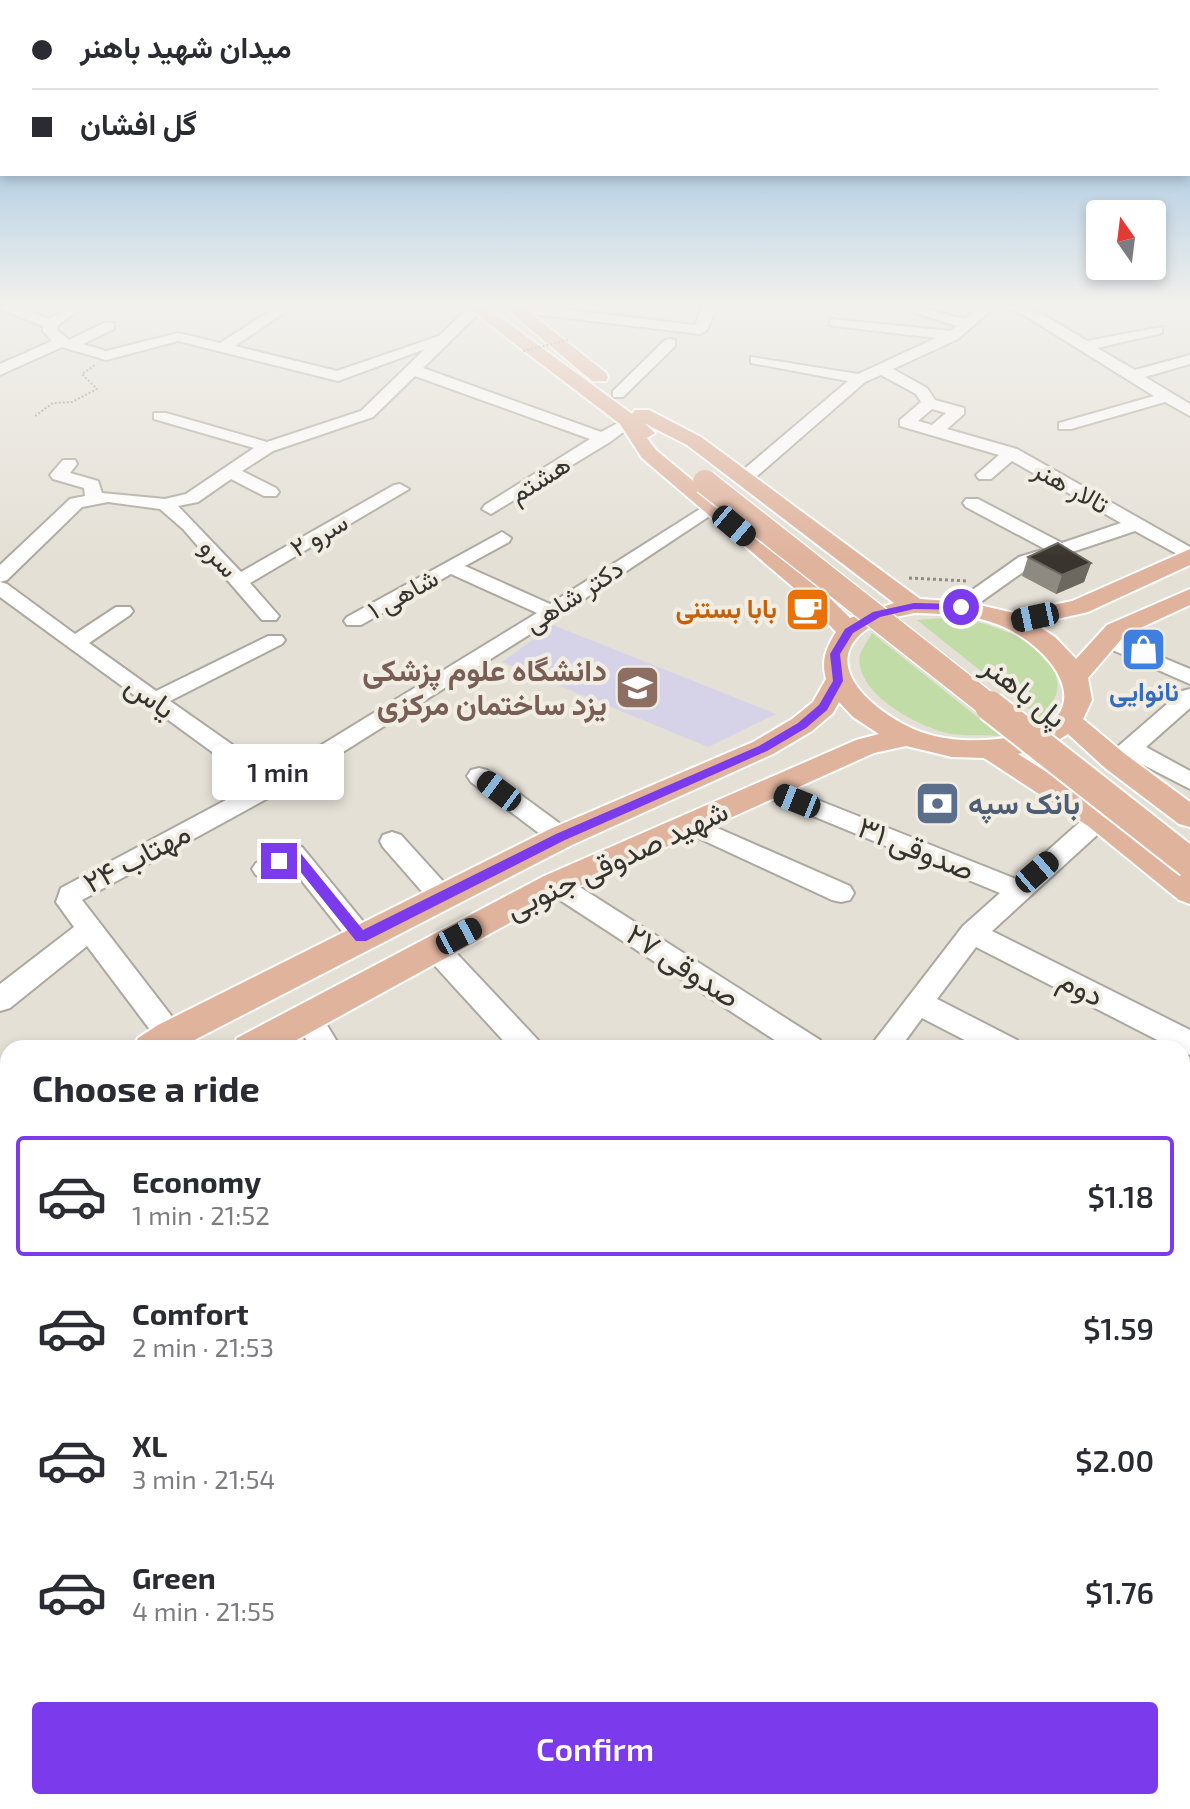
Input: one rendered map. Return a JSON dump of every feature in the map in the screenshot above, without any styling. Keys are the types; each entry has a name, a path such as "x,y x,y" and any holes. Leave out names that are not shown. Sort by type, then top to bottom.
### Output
{"main road":[{"path":"592,388 644,424 694,441 720,486 802,583 849,631"},
{"path":"612,388 644,424"},
{"path":"644,424 635,436 649,454 720,486 869,572 914,606"},
{"name":"پل باهنر","path":"720,486 1190,842"},
{"name":"پل باهنر","path":"720,486 1190,863"},
{"path":"1013,621 1079,607 1190,555"},
{"path":"802,583 869,572"},
{"path":"1076,675 1111,635 1190,596"},
{"path":"914,606 961,607 1013,621 1052,645 1076,675 1079,699 1069,721 1039,741 993,751 950,748 908,737 863,713 838,681 835,654 849,631 877,614 914,606"},
{"path":"1079,607 1082,619 1111,635"},
{"name":"شهید صدوقی جنوبی","path":"162,1040 561,837 763,748 802,725 823,707 838,681"},
{"path":"1069,721 1124,755 1190,817"},
{"name":"شهید صدوقی جنوبی","path":"265,1040 555,884 866,746 908,737"},
{"path":"763,748 786,758 795,767 783,784"},
{"path":"993,751 1099,819 1190,892"},
{"path":"1052,789 1124,755"}],"street":[{"path":"0,576 76,503 94,498 165,504 192,498 267,447 367,414 394,388"},
{"path":"464,388 604,439"},
{"path":"618,394 624,388"},
{"name":"دکتر شاهی","path":"273,785 551,612 848,388"},
{"path":"917,388 929,403 958,411 940,433 906,423 929,403"},
{"path":"1154,388 1181,404"},
{"path":"1065,426 1181,404"},
{"path":"160,416 267,447"},
{"name":"هشتم","path":"491,509 604,439 644,424"},
{"name":"تالار هنر","path":"940,433 1011,453 1190,555"},
{"path":"985,475 1011,453"},
{"path":"69,464 59,475 92,485 94,498"},
{"path":"230,472 270,492"},
{"name":"سرو ۲","path":"239,581 400,489"},
{"path":"972,503 1060,549"},
{"name":"سرو","path":"165,504 189,525 269,616"},
{"path":"961,607 1026,561 1138,524"},
{"name":"شاهی ۱","path":"354,621 502,538"},
{"name":"شاهی ۱","path":"451,567 551,612"},
{"name":"یاس","path":"0,588 273,785"},
{"path":"75,643 123,611"},
{"path":"1111,635 1190,677"},
{"path":"155,700 275,640"},
{"path":"1190,696 1124,755 1190,781"},
{"path":"479,776 561,837"},
{"name":"صدوقی ۳۱","path":"783,784 1017,890"},
{"name":"مهتاب ۲۴","path":"159,1040 91,928 69,902 70,895 273,785"},
{"path":"889,1040 972,933 1099,819"},
{"path":"690,824 841,893"},
{"path":"392,841 441,896"},
{"path":"265,869 293,853 361,937"},
{"name":"صدوقی ۲۷","path":"555,884 798,1040"},
{"path":"0,1000 91,928"},
{"name":"دوم","path":"972,933 1184,1040"},
{"path":"435,948 521,1040"},
{"path":"919,1003 987,1040"},
{"path":"307,1017 322,1040"}],"path":[{"path":"35,416 53,403 72,402 96,388"},
{"path":"869,572 990,585"}],"shaded area":[{"name":"دانشگاه علوم پزشکی یزد ساختمان مرکزی","path":"553,625 776,714 708,747 502,662"}],"green space":[{"path":"958,617 989,625 1022,639 1049,661 1056,675 1057,691 1041,719 917,620"},
{"path":"872,633 1001,736 958,735 939,731 892,707 867,683 861,669 860,655"}],"building":[{"path":"1058,543 1091,563 1062,575 1028,557"}],"place":[{"name":"بابا بستنی","path":"808,609"},
{"name":"نانوایی","path":"1144,649"},
{"name":"دانشگاه علوم پزشکی یزد ساختمان مرکزی","path":"638,688"},
{"name":"بانک سپه","path":"937,804"}],"route":[{"path":"279,861 293,853 361,937 561,837 763,748 802,725 823,707 838,681 835,654 849,631 877,614 914,606 961,607"}]}
